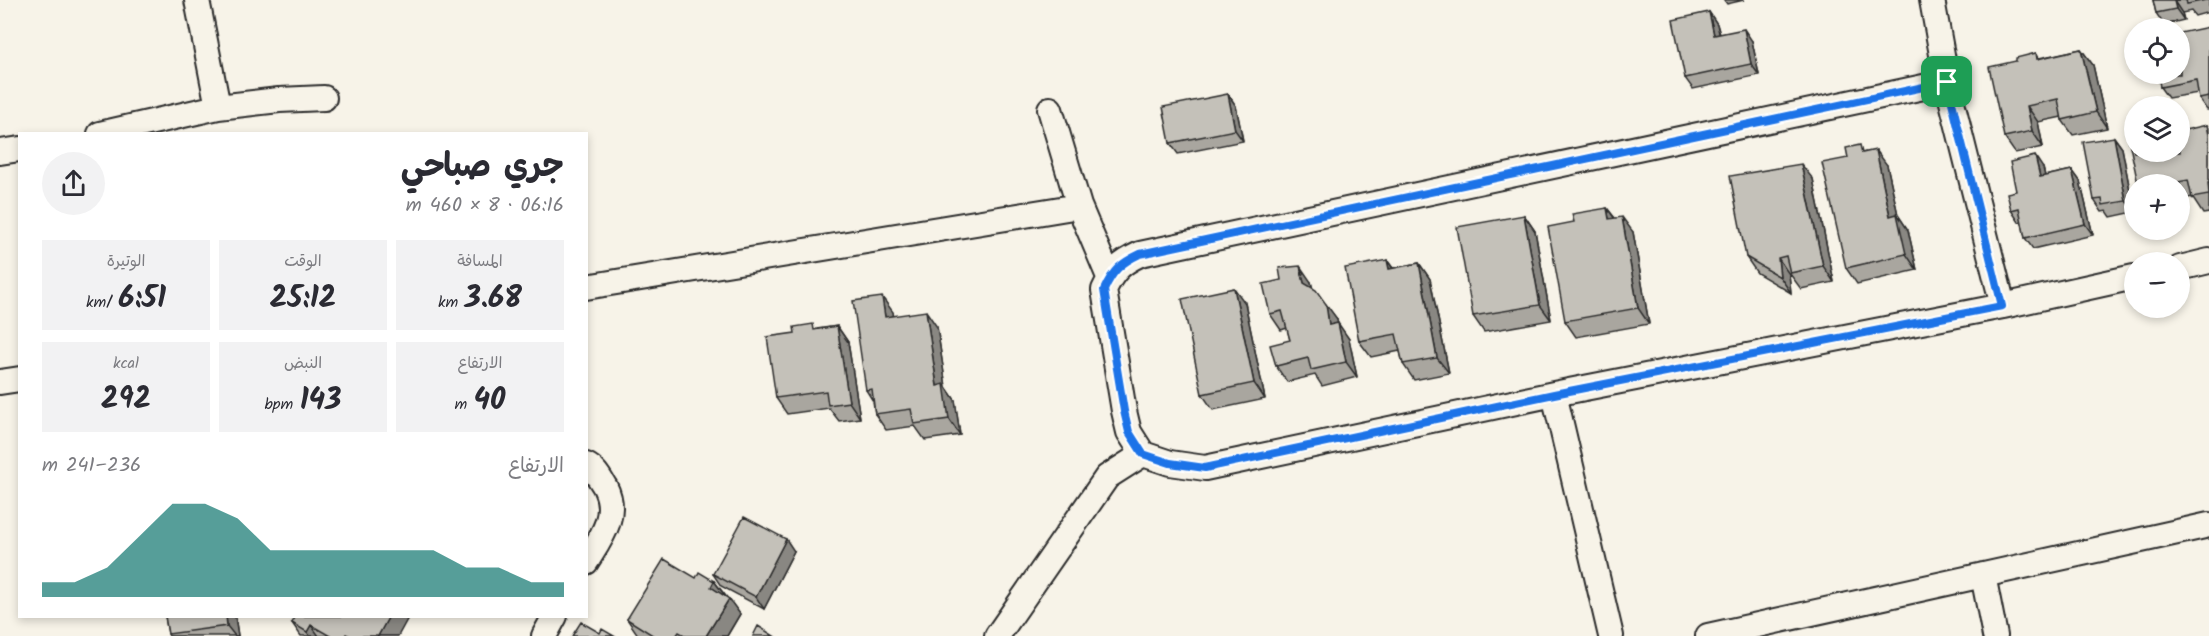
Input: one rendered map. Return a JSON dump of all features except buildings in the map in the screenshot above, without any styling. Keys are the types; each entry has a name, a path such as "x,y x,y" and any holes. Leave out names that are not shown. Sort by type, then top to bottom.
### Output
{"street":[{"path":"197,0 218,107"},
{"path":"1932,0 1947,82 2002,306"},
{"path":"1947,82 1140,254 1122,263 1109,277 1104,290 1129,432 1143,454 1170,463 1205,468 1554,394 2124,280"},
{"path":"109,132 218,107 279,100 324,98"},
{"path":"1050,109 1079,206 1109,277"},
{"path":"0,152 18,149"},
{"path":"588,287 1079,206"},
{"path":"2190,266 2209,261"},
{"path":"0,382 18,380"},
{"path":"1554,394 1611,636"},
{"path":"997,636 1107,477 1143,454"},
{"path":"588,467 601,481 609,496 611,509 609,523 588,559"},
{"path":"1708,636 2209,525"},
{"path":"1983,575 1995,636"},
{"path":"544,636 554,618"}],"route":[{"path":"1947,82 2002,306 1554,394 1205,468 1170,463 1143,454 1129,432 1104,290 1109,277 1122,263 1140,254 1947,82"}]}
